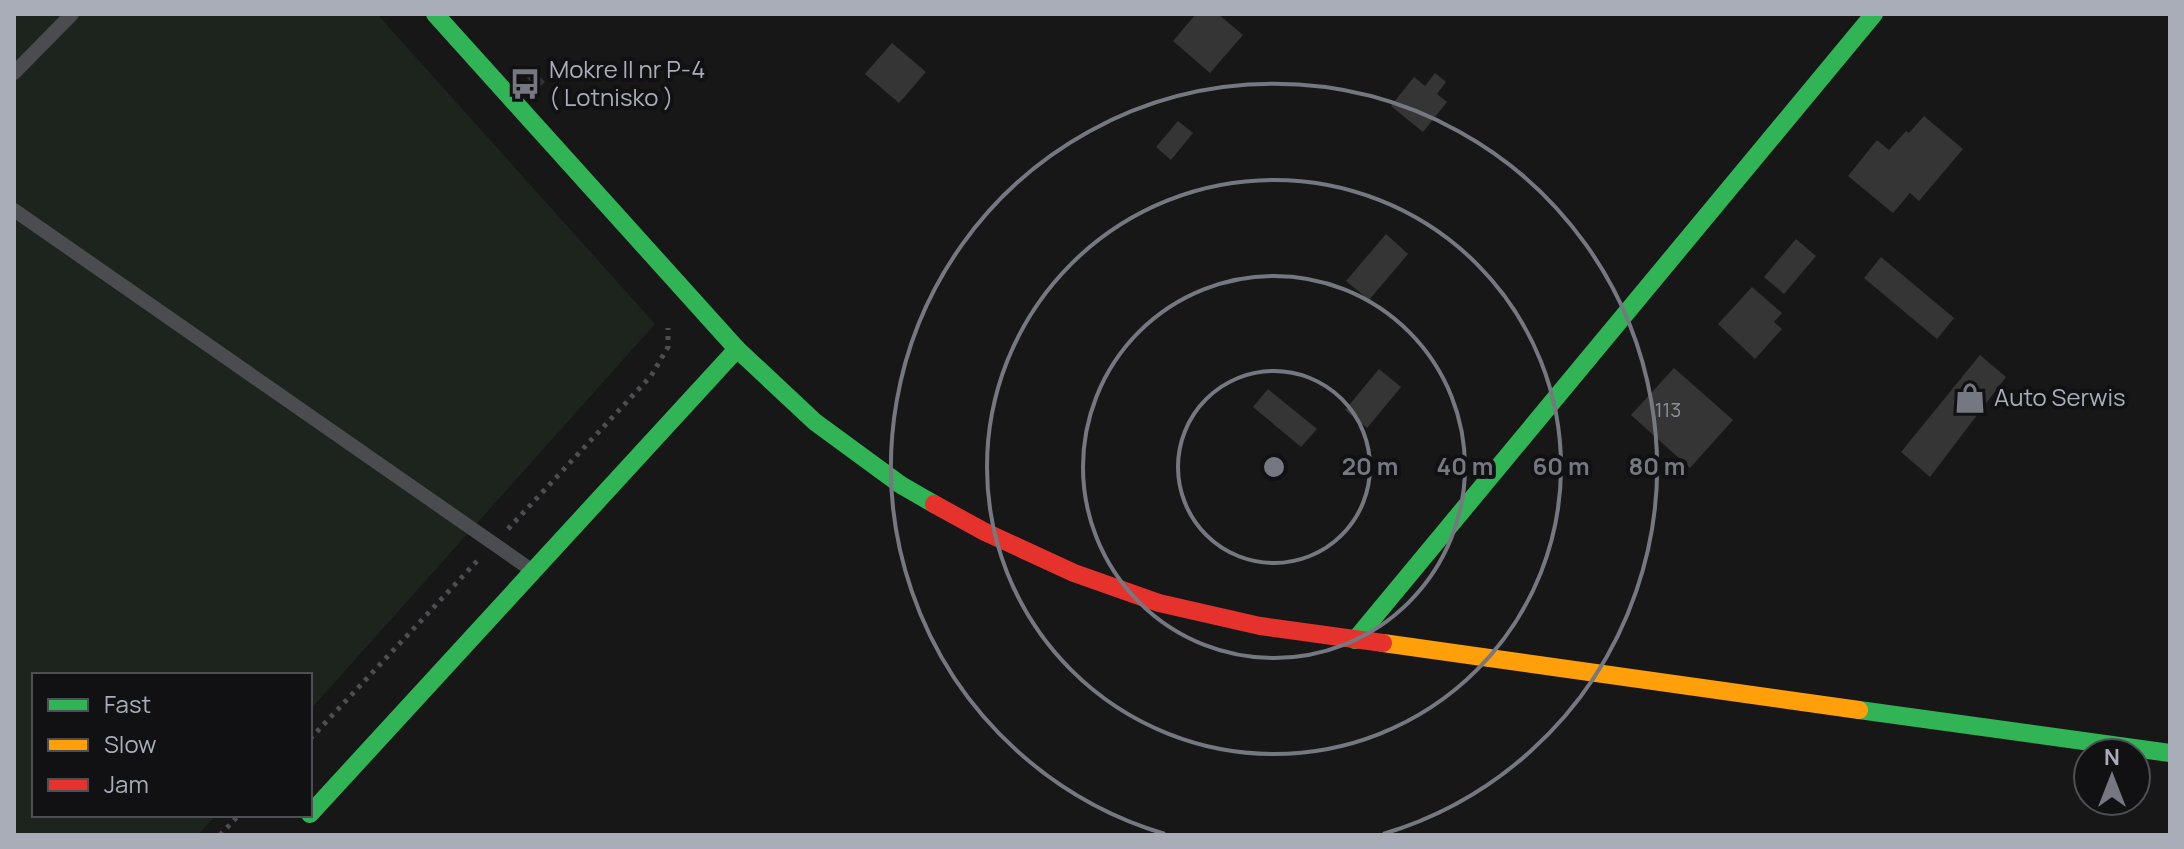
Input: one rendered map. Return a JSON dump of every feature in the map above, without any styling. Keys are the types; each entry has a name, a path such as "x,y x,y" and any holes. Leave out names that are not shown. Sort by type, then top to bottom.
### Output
{"street":[{"path":"435,14 692,301 737,349 815,422 901,485 1024,552 1159,603 1260,626 2170,753"},
{"path":"1355,640 1874,14"},
{"path":"312,811 737,349"}],"lane":[{"path":"14,73 72,14"},
{"path":"14,210 533,571"}],"path":[{"path":"312,737 651,376 668,347 668,324 692,301"},
{"path":"220,835 237,817"}],"shaded area":[{"path":"14,14 377,14 655,324 312,708 312,673 32,673 32,817 214,817 198,835 14,835"}],"building":[{"path":"1196,14 1218,14 1243,35 1210,73 1173,41"},
{"path":"892,43 926,72 899,103 865,74"},
{"path":"530,66 545,82 537,89 523,73"},
{"path":"1435,73 1446,82 1437,94 1447,102 1423,132 1391,106 1414,77 1425,86"},
{"path":"1924,116 1963,149 1919,201 1910,193 1893,213 1848,176 1877,140 1889,150"},
{"path":"1178,121 1193,133 1171,160 1156,147"},
{"path":"1386,234 1408,254 1369,300 1346,281"},
{"path":"1796,239 1816,256 1784,294 1764,277"},
{"path":"1881,257 1954,318 1937,339 1864,278"},
{"path":"1752,287 1782,313 1774,322 1782,329 1755,359 1718,324"},
{"path":"1980,355 2006,377 1930,477 1901,452"},
{"path":"1674,368 1733,420 1690,468 1631,415"},
{"path":"1379,369 1401,387 1367,428 1345,410"},
{"path":"1268,389 1317,429 1301,447 1253,407"}],"traffic: fast":[{"path":"435,14 737,349 815,422 901,485 934,504"},
{"path":"1355,640 1874,14"},
{"path":"312,812 737,349"},
{"path":"1859,710 2170,753"}],"traffic: slow":[{"path":"1383,643 1859,710"}],"traffic: jam":[{"path":"934,504 985,532 1074,573 1159,603 1260,626 1383,643"}],"place":[{"name":"Mokre II nr P-4 ( Lotnisko )","path":"525,84"},
{"name":"Auto Serwis","path":"1970,398"}]}
